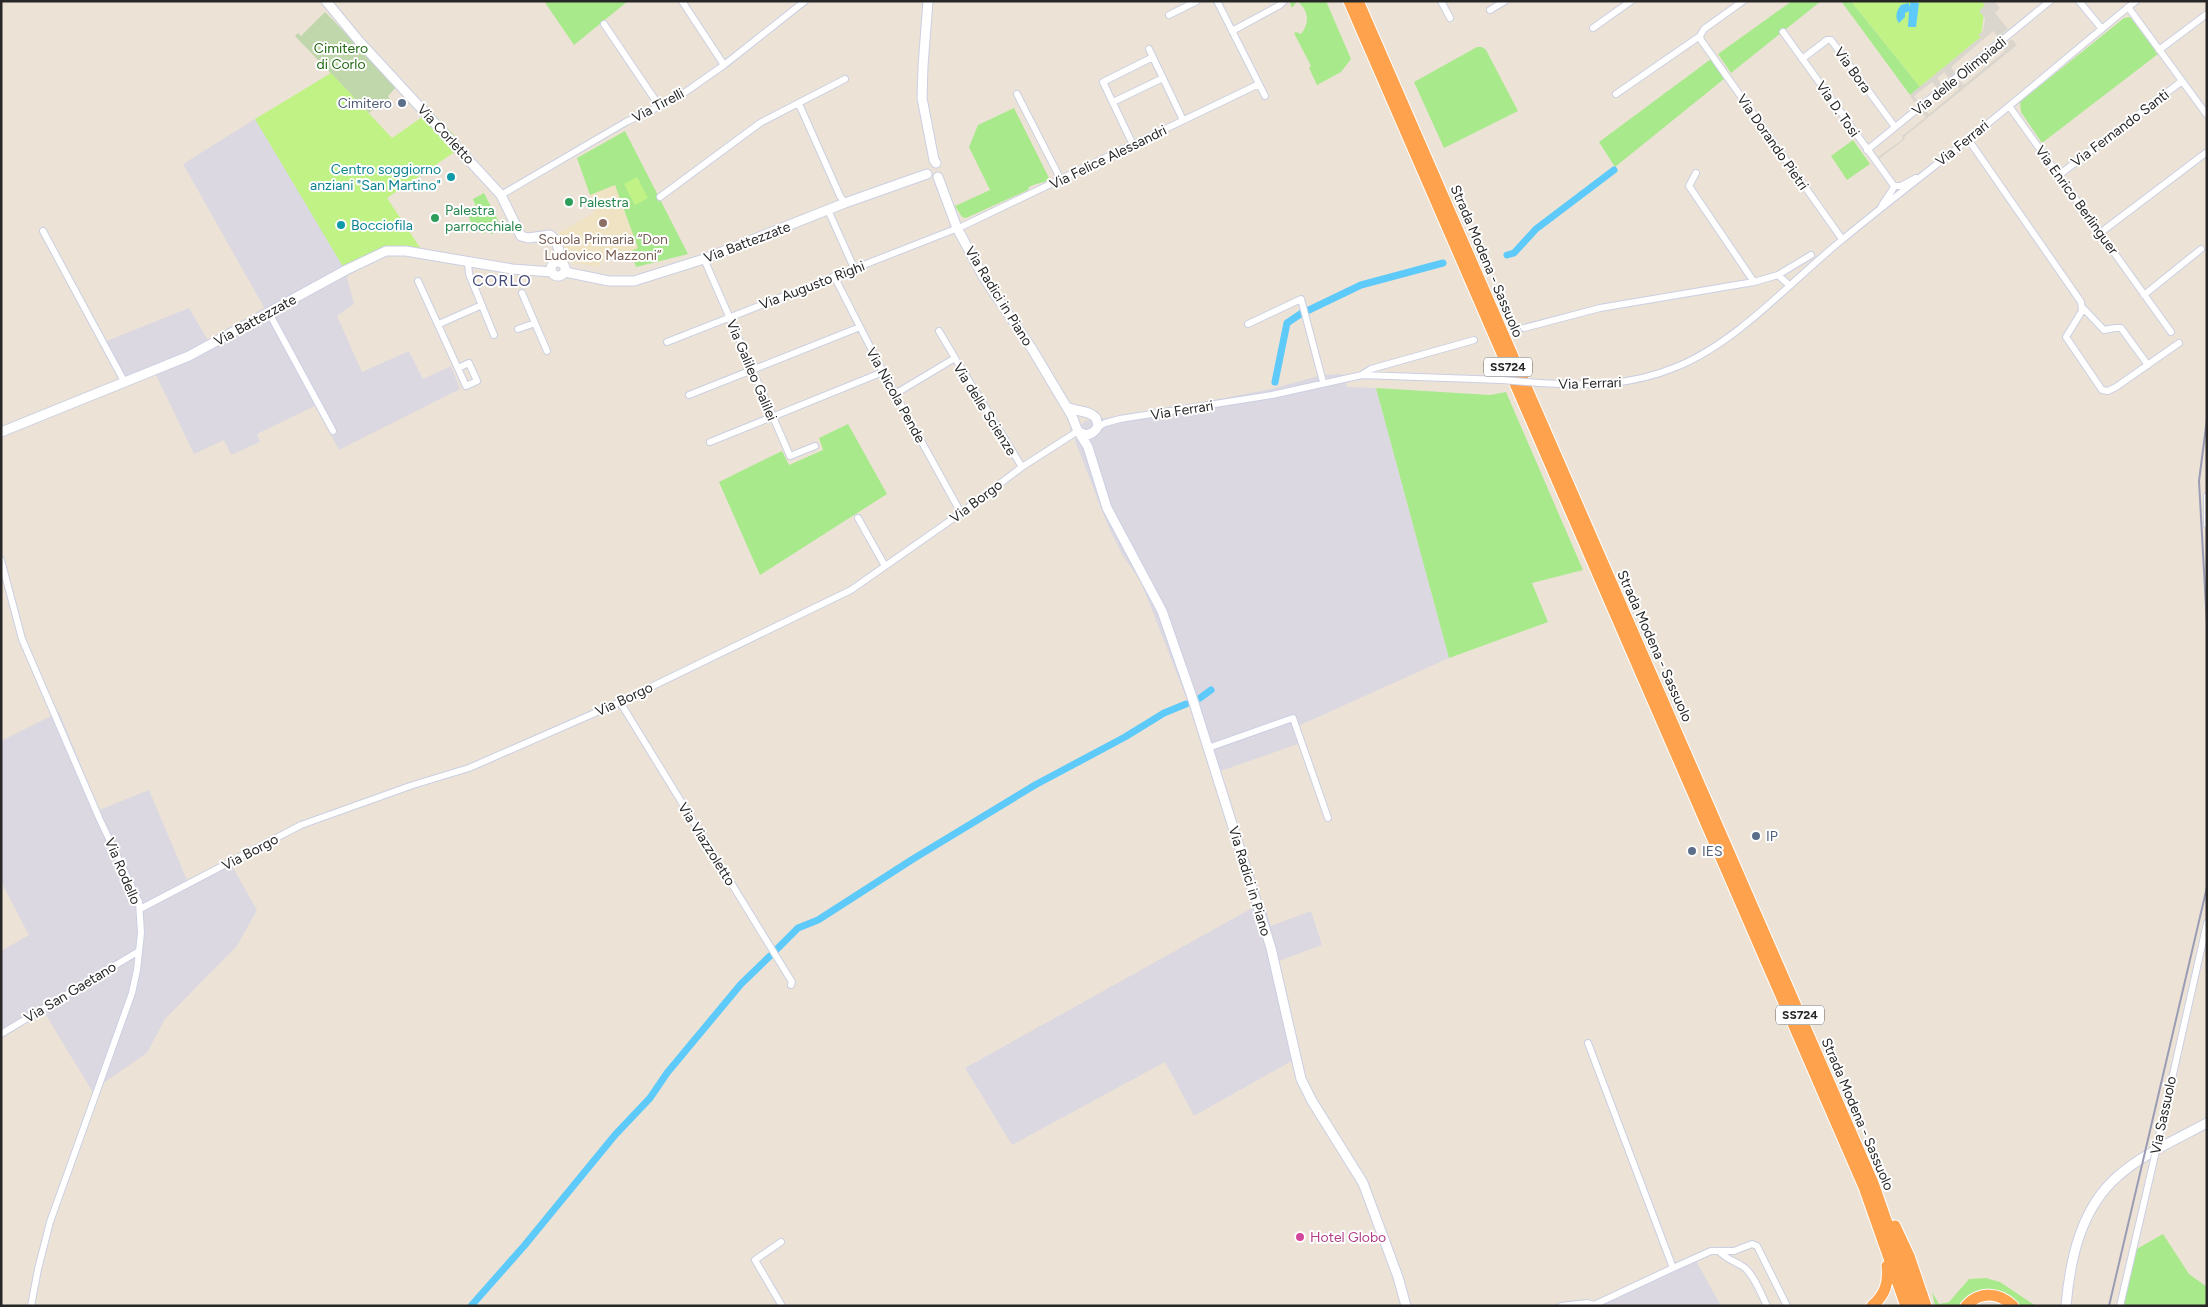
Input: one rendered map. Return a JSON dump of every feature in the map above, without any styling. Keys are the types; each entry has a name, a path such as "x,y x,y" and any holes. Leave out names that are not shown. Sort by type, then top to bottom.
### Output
{"highway":[{"name":"Strada Modena - Sassuolo","path":"1349,1 1856,1169 1906,1306"},
{"name":"Strada Modena - Sassuolo","path":"1358,1 1873,1183 1916,1306"},
{"path":"1873,1183 1888,1208 1909,1256 1926,1306"},
{"path":"1872,1306 1883,1293 1889,1281 1883,1242"},
{"path":"1966,1306 1973,1299 1983,1294 1993,1294 2003,1298 2013,1306"}],"street":[{"name":"Via Corletto","path":"326,1 359,41 501,195 521,236 528,238 550,236 556,240 561,263"},
{"path":"682,1 724,65"},
{"name":"Via Tirelli","path":"501,195 626,122 660,107 724,65 805,1"},
{"name":"Via Radici in Piano","path":"928,1 922,98 934,162 942,170 931,176 984,278 1032,349 1067,406 1090,455 1107,508 1162,610 1271,948 1301,1079 1312,1101 1363,1183 1398,1277 1406,1306"},
{"path":"1169,15 1197,1"},
{"path":"1217,1 1264,96"},
{"path":"1232,31 1284,1"},
{"path":"1441,1 1450,18"},
{"path":"1490,10 1505,1"},
{"path":"1593,28 1631,1"},
{"path":"1616,94 1700,36 1704,29 1743,1"},
{"name":"Via delle Olimpiadi","path":"1867,150 2050,1"},
{"path":"2079,1 2102,29"},
{"name":"Via Ferrari","path":"1095,430 1106,423 1120,419 1272,395 1362,374 1502,380 1539,384 1601,385 1652,376 1678,367 1706,352 1732,334 1842,239 2009,106 2136,1"},
{"path":"2128,7 2207,115"},
{"path":"2160,50 2207,14"},
{"path":"604,24 660,107"},
{"name":"Via D. Tosi","path":"1783,32 1894,186"},
{"name":"Via Dorando Pietri","path":"1700,36 1842,239"},
{"name":"Via Bora","path":"1802,58 1828,40 1831,40 1895,127"},
{"path":"1149,49 1184,120"},
{"path":"1133,145 1103,82 1153,57"},
{"path":"1113,102 1163,78"},
{"path":"660,197 760,123 846,79"},
{"name":"Via Fernando Santi","path":"2058,175 2182,81"},
{"name":"Via Felice Alessandri","path":"957,228 1259,84"},
{"path":"1017,94 1061,180"},
{"path":"799,104 840,196 846,203"},
{"name":"Via Enrico Berlinguer","path":"2009,106 2171,332"},
{"path":"1968,139 2081,302 2083,308 2104,330 2121,328 2148,365"},
{"path":"2100,233 2207,152"},
{"path":"931,176 928,166 934,162"},
{"path":"1696,173 1689,186 1754,282"},
{"name":"Via Battezzate","path":"565,272 608,281 634,281 704,259 846,203 931,176"},
{"path":"1880,210 1884,200 1891,194 1894,186 1901,186 1910,180 1920,177"},
{"path":"828,210 854,268"},
{"name":"Via Augusto Righi","path":"667,342 957,228"},
{"path":"43,232 126,383"},
{"path":"2144,295 2201,249"},
{"name":"Via Battezzate","path":"1,432 189,356 363,261 386,251 406,251 512,269 552,272"},
{"path":"1524,328 1600,308 1754,282 1778,275 1811,255"},
{"name":"Via Galileo Galilei","path":"704,259 790,456 815,446"},
{"path":"468,262 469,274 494,335"},
{"path":"561,263 564,266 565,272 559,276 552,272 553,265 561,263"},
{"path":"1778,275 1789,285"},
{"name":"Via Nicola Pende","path":"834,276 883,372 961,513"},
{"path":"418,281 458,368"},
{"path":"522,293 547,350"},
{"path":"1248,324 1301,299 1323,382"},
{"path":"438,324 482,305"},
{"path":"2083,308 2066,336 2104,392 2116,387 2179,343"},
{"path":"269,313 333,431"},
{"path":"518,329 535,323"},
{"path":"689,395 860,327"},
{"path":"939,331 955,358"},
{"name":"Via Ferrari","path":"1362,374 1371,369 1474,340"},
{"name":"Via delle Scienze","path":"895,394 955,358 1022,467"},
{"path":"710,442 883,372"},
{"path":"1067,406 1074,410 1090,413"},
{"path":"1090,413 1077,417 1077,429 1086,435 1095,430"},
{"name":"Via Radici in Piano","path":"1090,413 1097,420 1090,444 1090,455"},
{"name":"Via Ferrari","path":"1090,413 1103,419 1120,419"},
{"name":"Via Borgo","path":"140,909 301,825 413,785 469,768 620,702 851,590 1077,429"},
{"path":"2207,496 2207,525"},
{"path":"858,518 886,566"},
{"name":"Via Rodello","path":"1,560 22,639 100,820 134,888 140,909 137,970 128,1007 89,1108 74,1160 50,1222 38,1268 31,1306"},
{"name":"Via Viazzoletto","path":"620,702 792,982 791,985"},
{"path":"1208,748 1293,718 1328,818"},
{"name":"Via Sassuolo","path":"2120,1306 2207,924"},
{"name":"Via San Gaetano","path":"1,1034 139,951"},
{"path":"1588,1043 1673,1268"},
{"path":"2066,1306 2079,1238 2083,1224 2096,1200 2117,1176 2207,1123"},
{"path":"781,1242 755,1260 782,1306"},
{"path":"1561,1306 1587,1302 1594,1305 1712,1252 1734,1251 1754,1244 1788,1306"},
{"path":"1719,1251 1729,1261 1742,1266 1750,1274 1767,1306"},
{"path":"2061,1306 2067,1293"}],"shaded area":[{"path":"1982,1 1994,1 2000,8 1995,13 2008,29 1998,37 1993,31 1951,67 1955,73 1949,78 1944,72 1937,78 1942,85 1937,88 1932,82 1914,96 1919,103 1917,105 1910,96 1911,94 1981,37 1978,35 1983,31 1985,18 1979,11 1985,5"},
{"path":"2012,39 2017,45 1879,159 1878,157 1903,139 1902,136 1926,117 1921,112 1924,109 1929,114 1959,89 1956,84 1960,81 1964,85 2005,51 2002,47"},
{"path":"255,119 344,265 354,304 337,316 362,372 409,351 423,379 451,366 460,389 339,450 315,406 257,434 260,442 231,455 224,440 194,454 156,375 125,385 104,342 189,308 209,342 266,311 183,164"},
{"name":"Scuola Primaria “Don Ludovico Mazzoni”","path":"615,185 638,249 600,262 599,267 569,262 559,233 595,212 590,195"},
{"path":"1342,374 1347,387 1376,388 1449,658 1296,727 1298,744 1212,774 1186,697 1141,582 1123,556 1109,528 1075,441 1080,426 1085,421 1199,403 1271,389 1322,375"},
{"path":"59,712 99,810 149,790 187,880 228,859 257,910 237,946 165,1019 147,1053 92,1091 44,1012 1,1037 1,951 29,935 1,882 1,741"},
{"path":"1263,902 1271,926 1311,911 1322,945 1279,961 1297,1058 1194,1116 1165,1062 1012,1145 965,1068"},
{"path":"1693,1255 1721,1306 1585,1305"}],"green space":[{"path":"544,1 628,1 574,45"},
{"path":"1290,1 1297,1 1291,7"},
{"path":"1297,1 1326,1 1351,59 1341,72 1317,85 1309,68 1311,66 1294,33 1301,34 1307,21 1304,8"},
{"path":"1792,1 1821,1 1731,73 1718,54"},
{"path":"1841,1 1851,1 1920,87 1910,95"},
{"path":"1851,1 1982,1 1985,5 1981,37 1920,87"},
{"name":"Cimitero di Corlo","path":"325,12 397,86 388,96 390,100 388,103 383,104 381,102 369,113 295,36 298,33 301,36"},
{"path":"2130,17 2158,54 2042,143 2021,112 2020,102 2124,18"},
{"path":"1477,47 1482,47 1486,50 1518,111 1444,148 1414,82"},
{"path":"1711,59 1724,79 1615,167 1599,142"},
{"path":"331,73 392,138 431,111 455,136 451,139 456,151 387,198 425,255 386,248 345,270 255,119"},
{"path":"1014,108 1050,180 1029,187 1028,190 966,218 962,217 955,206 990,190 969,147 978,125"},
{"path":"625,131 688,254 636,267 631,251 638,248 615,185 590,195 577,158"},
{"path":"1853,140 1870,164 1847,180 1831,156"},
{"path":"637,177 648,198 635,205 624,184"},
{"path":"484,193 502,228 492,234 487,230 484,234 481,229 476,232 467,214 477,209 473,199"},
{"path":"1376,388 1490,395 1506,392 1583,570 1532,583 1548,622 1449,658"},
{"path":"848,424 887,494 760,575 719,482 782,451 789,465 823,450 819,438"},
{"path":"2163,1234 2189,1274 2207,1287 2207,1306 2122,1306 2129,1283 2135,1250"},
{"path":"1986,1278 2000,1282 2036,1306 2019,1306 2006,1294 1998,1291 1982,1290 1967,1298 1961,1306 1935,1306 1932,1292 1939,1304 1949,1302 1969,1279"}],"water":[{"path":"1911,2 1919,3 1916,27 1908,27 1909,11 1905,13 1905,17 1899,23 1896,16 1901,5 1909,3 1909,7"}],"waterway":[{"path":"1507,255 1514,253 1536,229 1614,170"},
{"path":"1309,310 1361,285 1443,263"},
{"path":"1275,382 1287,323 1302,313"},
{"path":"1200,698 1211,690"},
{"path":"775,951 798,928 818,920 913,859 1035,785 1125,737 1164,713 1186,704"},
{"path":"471,1306 524,1246 615,1135 650,1098 667,1073 741,984 770,956"}],"railway":[{"path":"2207,419 2199,481 2207,625"},
{"path":"2109,1306 2207,887"}],"place":[{"name":"Cimitero","path":"402,103"},
{"name":"Centro soggiorno anziani \"San Martino\"","path":"451,177"},
{"name":"Palestra","path":"569,202"},
{"name":"Palestra parrocchiale","path":"435,218"},
{"name":"Scuola Primaria “Don Ludovico Mazzoni”","path":"603,223"},
{"name":"Bocciofila","path":"341,225"},
{"name":"IP","path":"1756,836"},
{"name":"IES","path":"1692,851"},
{"name":"Hotel Globo","path":"1300,1237"}],"district":[{"name":"CORLO","path":"502,280"}]}
